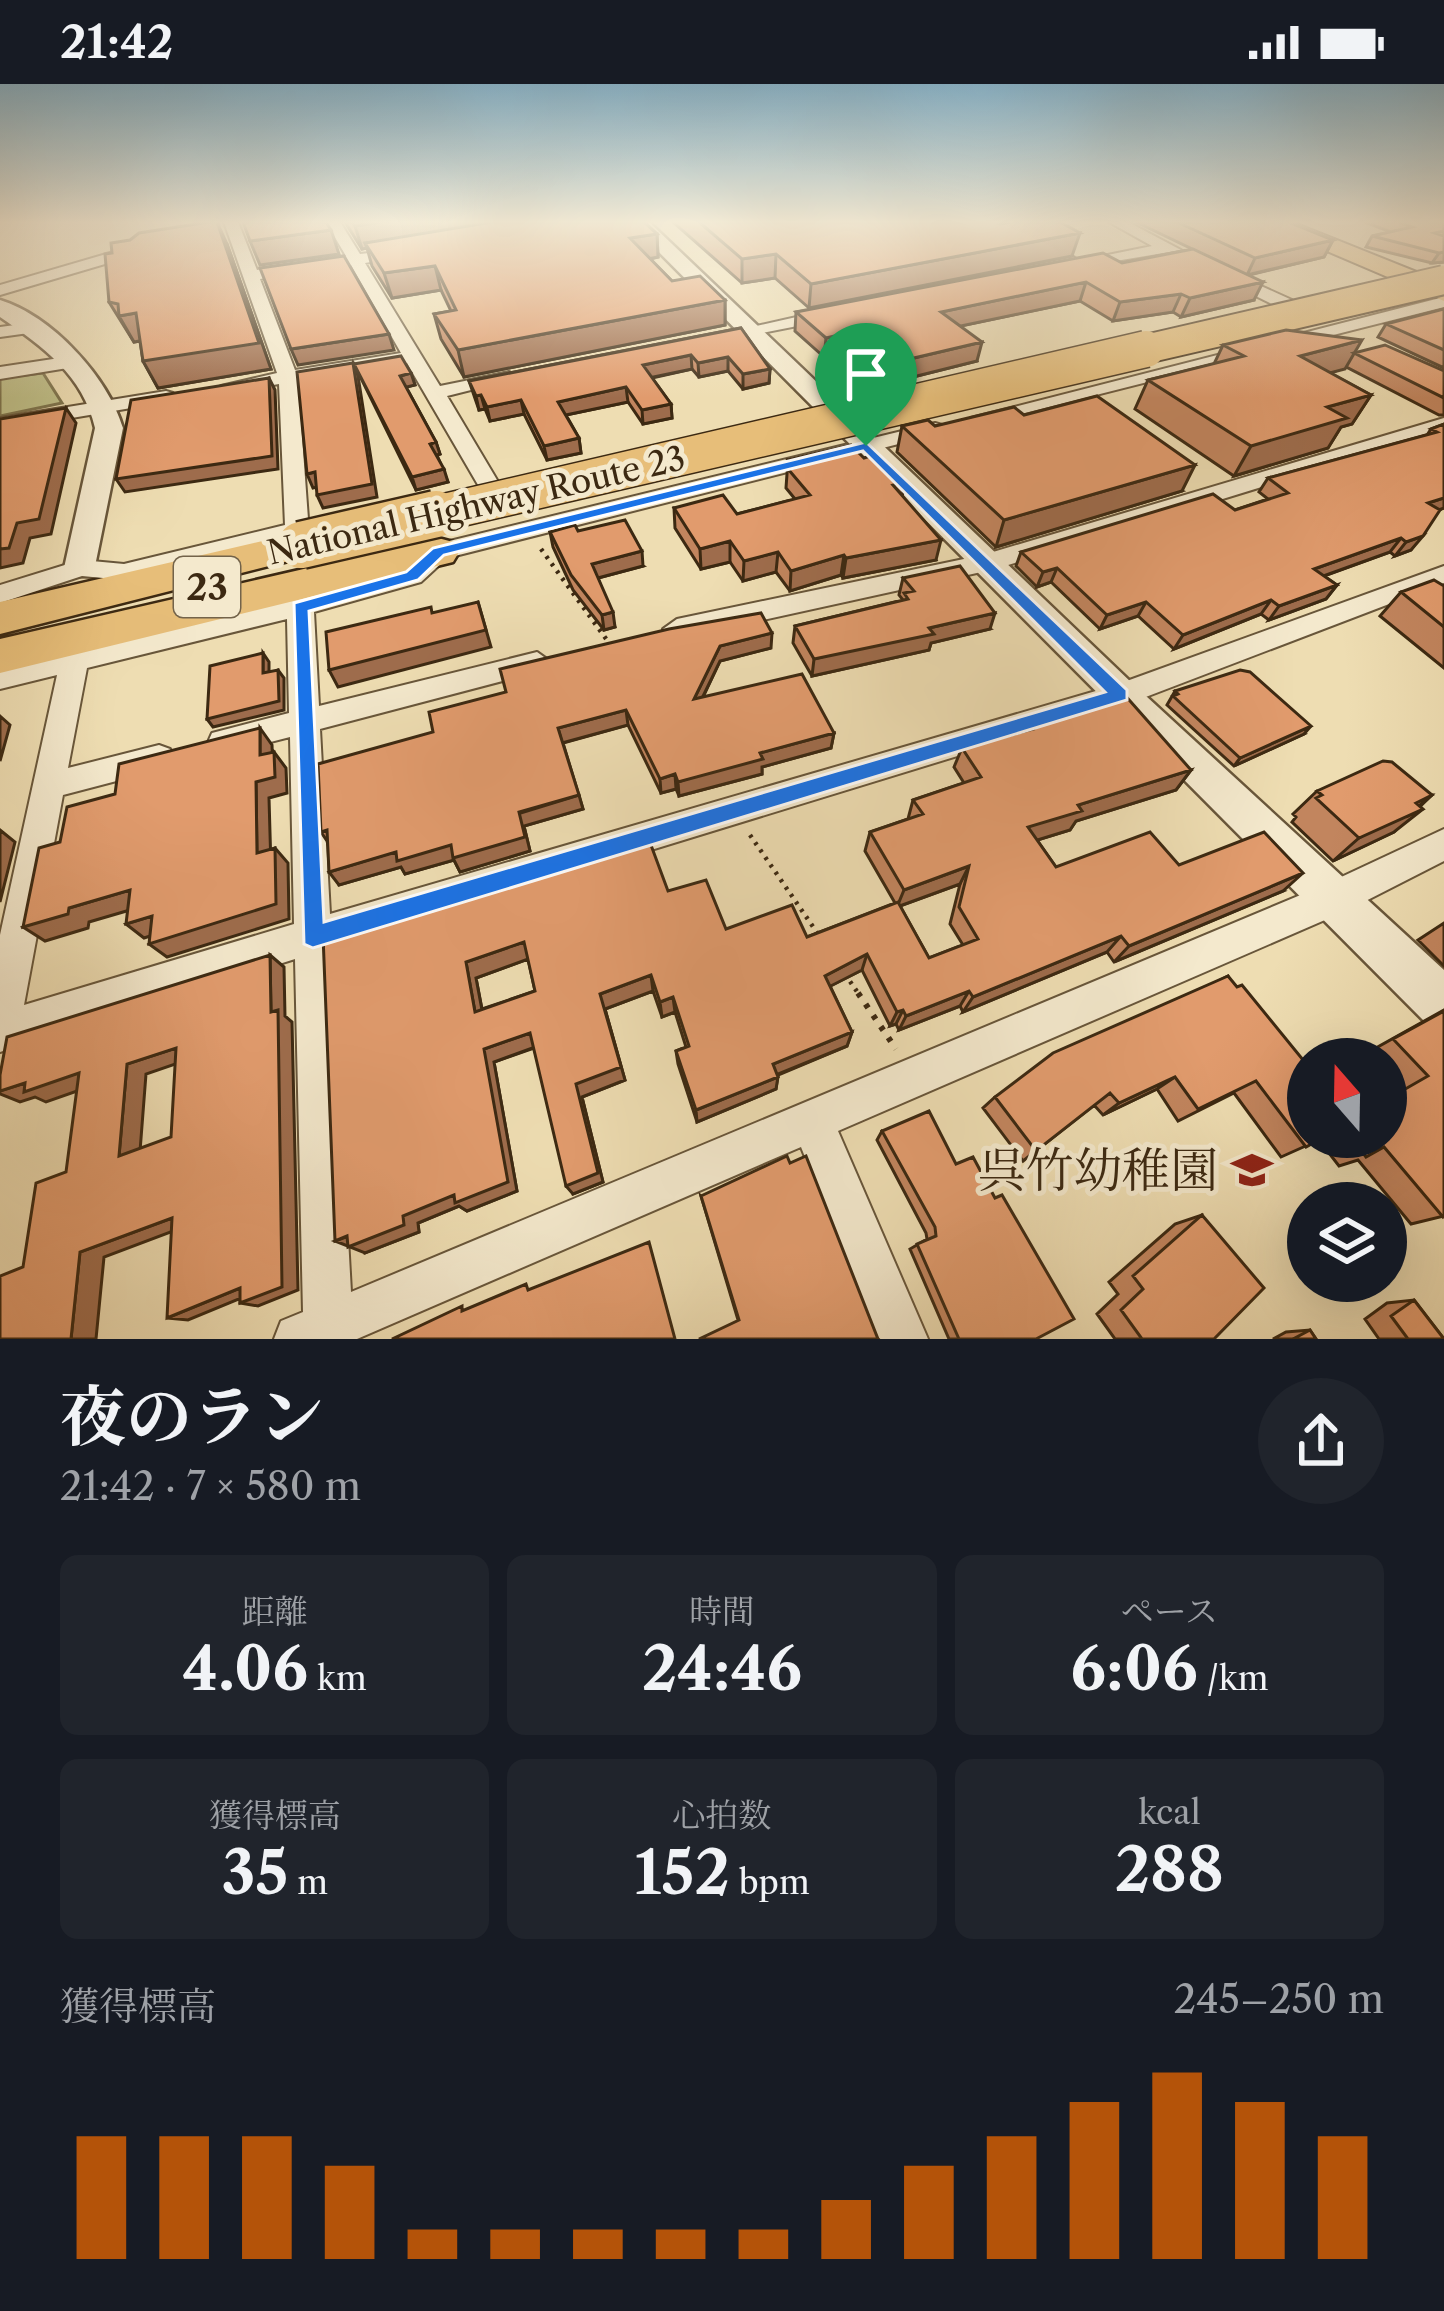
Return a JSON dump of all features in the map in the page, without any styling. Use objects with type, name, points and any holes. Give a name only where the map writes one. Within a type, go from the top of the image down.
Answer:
[{"type":"highway","name":"National Highway Route 23","points":[[0,618],[108,584],[1436,283]]},
{"type":"highway","points":[[0,656],[438,552]]},
{"type":"highway","name":"National Highway Route 23","points":[[0,642],[108,584]]},
{"type":"highway","points":[[0,606],[108,584]]},
{"type":"street","points":[[0,290],[30,281]]},
{"type":"street","points":[[253,281],[288,376],[296,530]]},
{"type":"street","points":[[368,281],[490,485]]},
{"type":"street","points":[[699,281],[1120,695],[1444,1004]]},
{"type":"street","points":[[1237,281],[1286,304]]},
{"type":"street","points":[[0,595],[108,584],[296,530],[1286,304],[1436,283]]},
{"type":"street","points":[[0,678],[300,608],[412,576],[438,552],[1349,334],[1436,283]]},
{"type":"street","points":[[0,307],[74,362],[106,406],[108,584]]},
{"type":"street","points":[[705,339],[843,311]]},
{"type":"street","points":[[0,332],[30,328]]},
{"type":"street","points":[[220,388],[412,357]]},
{"type":"street","points":[[0,374],[74,362]]},
{"type":"street","points":[[434,393],[524,375]]},
{"type":"street","points":[[0,424],[197,392]]},
{"type":"street","points":[[654,634],[986,563],[1444,424]]},
{"type":"street","points":[[74,660],[0,1030],[1120,695],[1444,574]]},
{"type":"street","points":[[300,608],[313,936],[314,1333],[1335,898],[1444,844]]},
{"type":"street","points":[[48,786],[567,654]]},
{"type":"street","points":[[812,1121],[903,1339]]},
{"type":"green space","points":[[43,373],[62,403],[0,416],[0,378]]},
{"type":"building","points":[[107,281],[237,281],[259,343],[143,361],[136,313],[119,316],[118,304],[109,302]]},
{"type":"building","points":[[265,281],[358,281],[389,334],[291,349]]},
{"type":"building","points":[[442,281],[705,281],[725,300],[458,350],[434,314],[456,310]]},
{"type":"building","points":[[960,281],[1263,282],[1190,298],[1181,294],[1120,302],[1086,282],[941,312],[982,342],[884,365],[848,333],[826,338],[796,312]]},
{"type":"building","points":[[1444,309],[1444,350],[1386,324]]},
{"type":"building","points":[[741,328],[770,369],[743,374],[728,357],[698,363],[691,355],[643,365],[671,404],[642,410],[626,387],[558,402],[579,438],[544,446],[521,400],[487,407],[469,381]]},
{"type":"building","points":[[1286,330],[1362,340],[1300,356],[1371,395],[1327,407],[1347,418],[1251,446],[1148,380],[1244,356],[1223,345]]},
{"type":"building","points":[[1385,345],[1444,371],[1444,398],[1354,353]]},
{"type":"building","points":[[401,356],[411,373],[400,376],[436,442],[430,444],[444,469],[412,477],[354,364]]},
{"type":"building","points":[[353,363],[372,484],[317,495],[315,472],[307,474],[297,372]]},
{"type":"building","points":[[269,378],[272,456],[116,479],[131,400]]},
{"type":"building","points":[[1097,396],[1195,465],[1004,520],[902,426],[928,420],[935,426],[1014,407],[1024,415]]},
{"type":"building","points":[[66,408],[39,519],[17,523],[9,548],[0,549],[0,419]]},
{"type":"building","points":[[1444,424],[1444,498],[1428,503],[1440,510],[1423,536],[1406,542],[1401,538],[1314,569],[1337,585],[1279,606],[1271,600],[1183,635],[1146,602],[1107,615],[1057,568],[1043,572],[1021,552],[1213,494],[1235,510],[1288,493],[1268,478],[1437,432],[1431,429]]},
{"type":"building","points":[[851,445],[864,458],[877,454],[905,482],[893,485],[941,540],[844,555],[791,571],[778,552],[744,561],[730,541],[700,549],[674,508],[723,495],[737,514],[810,495],[788,469],[794,467],[788,460]]},
{"type":"building","points":[[625,520],[642,551],[592,564],[613,612],[602,615],[571,575],[550,532]]},
{"type":"building","points":[[960,566],[995,613],[929,628],[934,634],[814,659],[795,626],[908,599],[904,593],[914,591],[903,578]]},
{"type":"building","points":[[1434,580],[1444,586],[1444,627],[1401,592]]},
{"type":"building","points":[[478,602],[486,630],[329,670],[326,632],[431,607],[432,613]]},
{"type":"building","points":[[761,613],[772,633],[720,646],[694,699],[802,674],[834,733],[678,782],[675,774],[660,779],[626,710],[558,728],[579,795],[519,812],[525,837],[453,858],[451,845],[397,861],[396,852],[329,872],[327,830],[321,832],[318,764],[433,732],[429,712],[506,692],[500,669],[669,629]]},
{"type":"building","points":[[263,653],[263,673],[278,670],[279,701],[207,719],[210,666]]},
{"type":"building","points":[[1240,670],[1250,672],[1311,726],[1240,758],[1173,696],[1178,694],[1175,691]]},
{"type":"building","points":[[1123,693],[1191,770],[1078,805],[1082,811],[1028,827],[1056,867],[1150,832],[1179,865],[1264,832],[1303,873],[1129,946],[1121,936],[973,997],[969,991],[906,1016],[903,1010],[897,1012],[867,954],[825,976],[852,1032],[773,1064],[778,1077],[696,1110],[676,1051],[689,1046],[673,997],[660,1002],[651,975],[600,994],[621,1067],[576,1084],[598,1173],[566,1186],[530,1033],[484,1049],[508,1182],[455,1203],[454,1195],[403,1216],[404,1225],[348,1247],[347,1236],[335,1241],[323,935],[648,837],[668,891],[706,880],[726,929],[792,905],[807,937],[898,902],[929,958],[978,939],[959,907],[969,866],[904,890],[870,832],[923,814],[913,800],[981,777],[962,748],[1033,729],[1028,722]],"holes":[[[524,942],[535,991],[475,1012],[466,962]]]},
{"type":"building","points":[[260,728],[260,755],[274,752],[275,777],[256,782],[257,853],[275,848],[276,904],[149,944],[152,916],[126,924],[130,890],[23,927],[39,848],[60,842],[67,807],[115,794],[119,764]]},
{"type":"building","points":[[1383,761],[1392,762],[1432,795],[1416,803],[1423,809],[1359,838],[1316,798],[1322,795],[1317,791]]},
{"type":"building","points":[[270,955],[271,1012],[278,1010],[282,1287],[240,1303],[240,1288],[167,1318],[172,1218],[80,1252],[71,1339],[0,1339],[0,1276],[23,1267],[36,1183],[66,1172],[79,1073],[24,1092],[25,1083],[0,1091],[7,1037]],"holes":[[[176,1048],[171,1137],[119,1156],[127,1064]]]},
{"type":"building","points":[[1228,976],[1237,987],[1242,985],[1287,1040],[1287,1122],[1256,1081],[1198,1109],[1175,1077],[1119,1103],[1110,1093],[1036,1151],[995,1097],[1053,1053]]},
{"type":"building","points":[[1444,1011],[1443,1217],[1393,1158],[1407,1158],[1407,1088],[1428,1076],[1407,1054],[1407,1038],[1395,1038]]},
{"type":"building","points":[[929,1111],[956,1164],[973,1157],[995,1198],[1002,1195],[1074,1319],[1036,1339],[959,1339],[917,1244],[936,1236],[935,1227],[882,1131]]},
{"type":"building","points":[[787,1156],[790,1163],[806,1156],[878,1339],[699,1339],[739,1320],[701,1196]]},
{"type":"building","points":[[1202,1215],[1264,1288],[1214,1339],[1142,1339],[1121,1310],[1143,1289],[1133,1276]]},
{"type":"building","points":[[649,1242],[675,1339],[392,1339],[462,1306],[462,1311],[526,1284],[528,1290]]},
{"type":"building","points":[[1414,1300],[1444,1339],[1408,1339],[1391,1316]]},
{"type":"building","points":[[1310,1330],[1316,1339],[1293,1339]]},
{"type":"place","name":"呉竹幼稚園","points":[[1252,1170]]},
{"type":"route","points":[[866,446],[1120,695],[313,936],[300,608],[412,576],[438,552],[866,446]]}]
